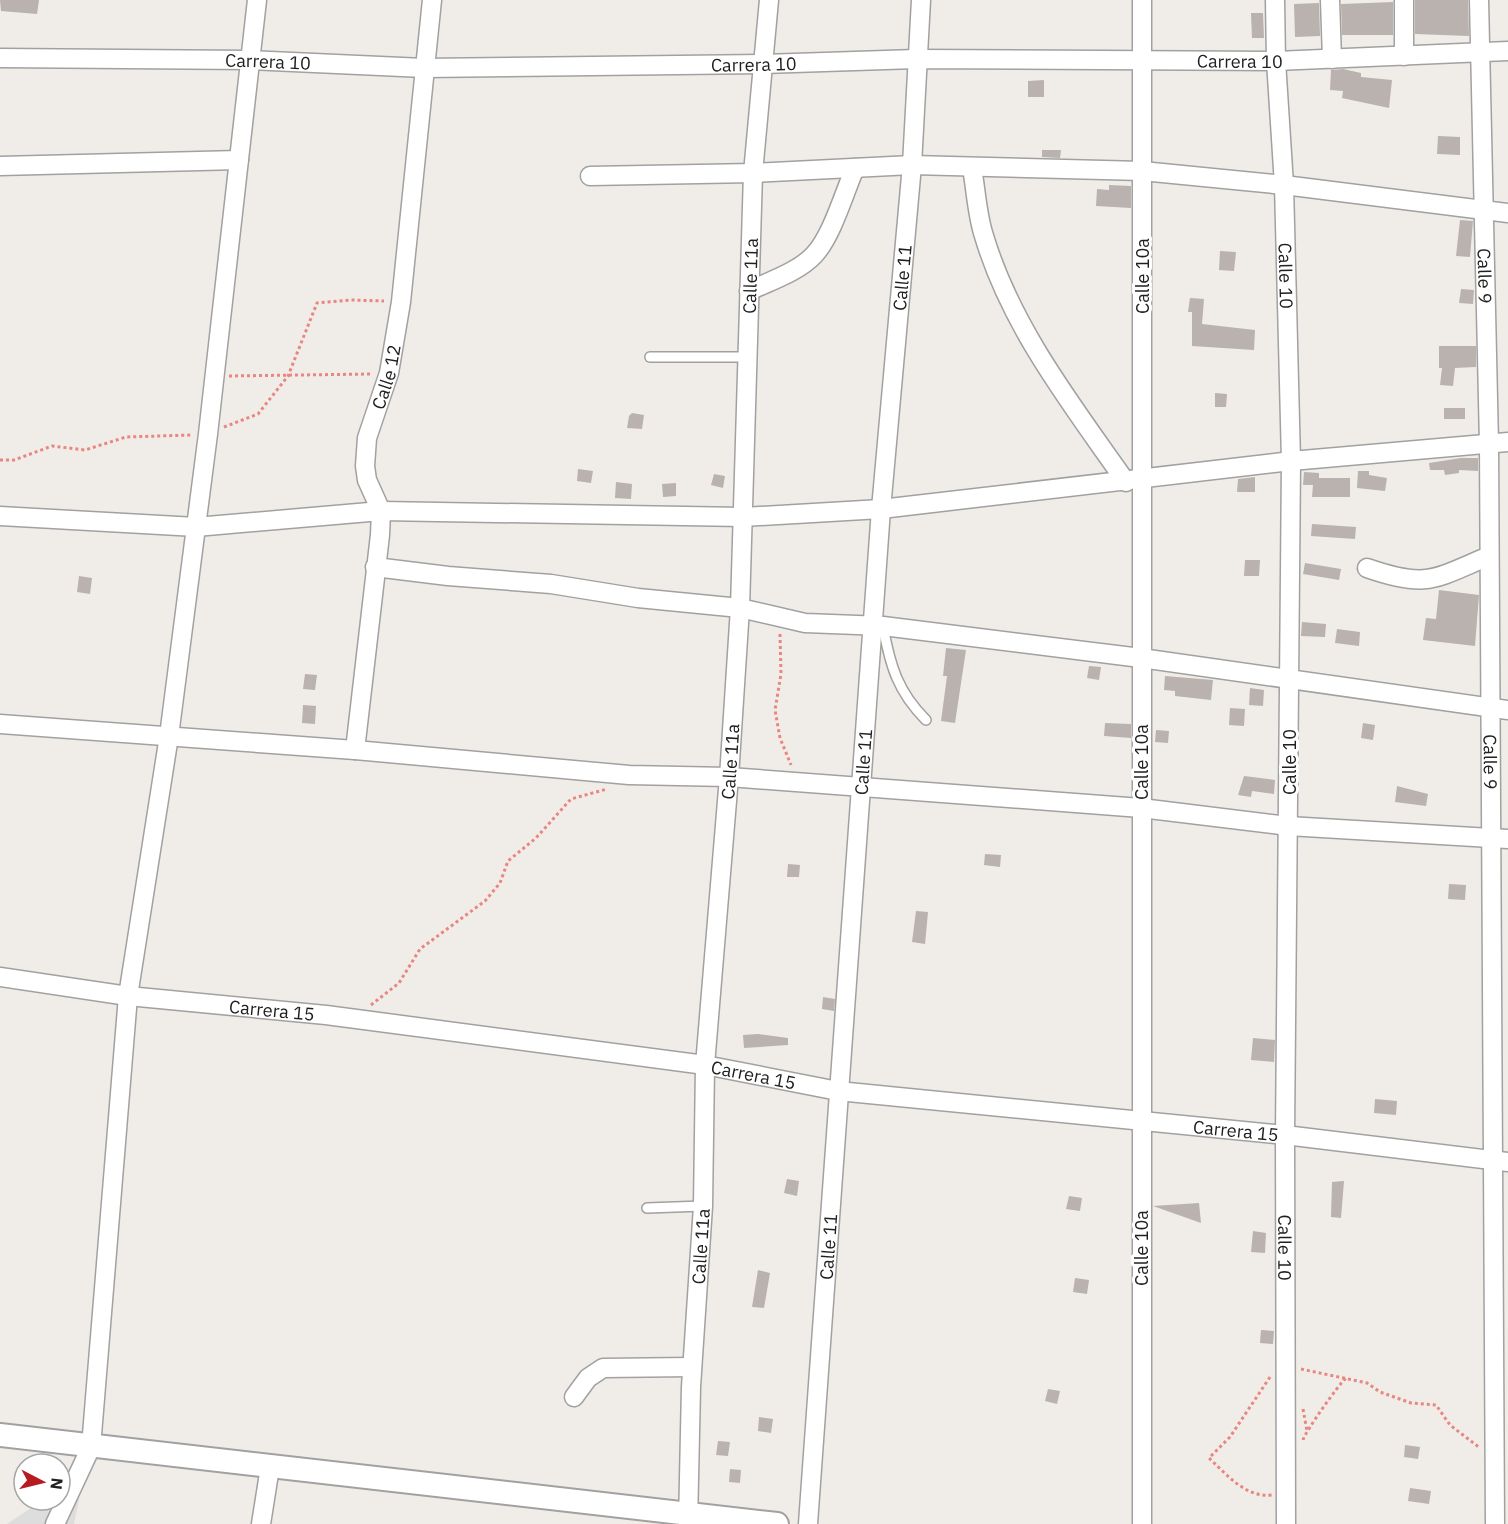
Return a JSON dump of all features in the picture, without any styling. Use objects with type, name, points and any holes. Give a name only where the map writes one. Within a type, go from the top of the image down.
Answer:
[{"type":"street","points":[[55,1524],[92,1447],[128,996],[169,736],[215,376],[257,0]]},
{"type":"street","name":"Calle 12","points":[[381,511],[367,480],[366,447],[373,418],[389,373],[401,302],[432,0]]},
{"type":"street","name":"Calle 11a","points":[[688,1520],[692,1367],[703,1206],[705,1065],[729,777],[740,608],[753,173],[769,0]]},
{"type":"street","name":"Calle 11","points":[[808,1524],[861,789],[878,626],[881,509],[912,165],[921,0]]},
{"type":"street","name":"Calle 10a","points":[[1142,0],[1140,60],[1142,171],[1134,481],[1141,658],[1142,1524]]},
{"type":"street","name":"Calle 10","points":[[1275,0],[1276,61],[1284,185],[1292,461],[1285,1135],[1286,1524]]},
{"type":"street","points":[[1330,0],[1332,59]]},
{"type":"street","points":[[1404,0],[1404,56]]},
{"type":"street","name":"Calle 9","points":[[1479,0],[1489,444],[1490,707],[1499,838],[1501,1160],[1495,1524]]},
{"type":"street","name":"Carrera 10","points":[[0,58],[250,60],[424,68],[763,64],[916,59],[1276,61],[1508,51]]},
{"type":"street","points":[[0,166],[239,160]]},
{"type":"street","points":[[590,176],[753,173],[912,165],[1142,171],[1284,185],[1508,213]]},
{"type":"street","points":[[749,291],[793,270],[814,255],[823,242],[855,168]]},
{"type":"street","points":[[972,168],[983,235],[1003,285],[1033,346],[1134,481]]},
{"type":"street","points":[[0,516],[196,527],[381,511],[743,517],[881,509],[1292,461],[1508,442]]},
{"type":"street","points":[[355,750],[381,511]]},
{"type":"street","points":[[1367,568],[1402,579],[1424,581],[1489,556]]},
{"type":"street","points":[[375,567],[448,576],[551,584],[639,598],[740,608],[806,623],[878,626],[1141,658],[1289,681],[1508,710]]},
{"type":"street","points":[[0,724],[355,750],[628,775],[729,777],[861,789],[1141,808],[1288,826],[1499,838]]},
{"type":"street","name":"Carrera 15","points":[[0,977],[128,996],[359,1021],[705,1065],[838,1091],[1285,1135],[1501,1160]]},
{"type":"street","points":[[574,1397],[588,1378],[603,1368],[692,1367]]},
{"type":"street","points":[[0,1435],[688,1520],[777,1524]]},
{"type":"street","points":[[261,1524],[270,1467]]},
{"type":"lane","points":[[650,357],[747,357]]},
{"type":"lane","points":[[878,626],[900,689],[908,702],[926,720]]},
{"type":"lane","points":[[646,1208],[703,1206]]},
{"type":"path","points":[[215,376],[389,373]]},
{"type":"path","points":[[785,619],[780,631],[781,674],[775,710],[780,738],[800,783]]},
{"type":"path","points":[[359,1021],[363,1010],[399,983],[420,949],[485,901],[500,883],[508,861],[536,838],[571,799],[603,792],[628,775]]},
{"type":"path","points":[[1279,1494],[1264,1496],[1237,1485],[1209,1458],[1230,1437],[1255,1396],[1275,1371],[1320,1372],[1333,1377],[1367,1383],[1380,1392],[1411,1403],[1436,1405],[1450,1425],[1464,1437],[1495,1455]]},
{"type":"path","points":[[1303,1443],[1304,1435],[1332,1398],[1336,1386],[1346,1378]]},
{"type":"shaded area","points":[[72,1491],[79,1499],[74,1524],[7,1524],[25,1512],[72,1512]]},
{"type":"building","points":[[0,0],[39,0],[37,14],[1,11]]},
{"type":"building","points":[[1415,0],[1468,0],[1469,36],[1415,34]]},
{"type":"building","points":[[1393,2],[1393,35],[1342,35],[1341,4]]},
{"type":"building","points":[[1319,3],[1320,36],[1295,37],[1294,4]]},
{"type":"building","points":[[1251,13],[1263,13],[1264,38],[1252,38]]},
{"type":"building","points":[[1343,69],[1361,73],[1361,77],[1392,80],[1389,108],[1342,98],[1343,91],[1330,90],[1331,70]]},
{"type":"building","points":[[1044,80],[1044,97],[1028,97],[1028,81]]},
{"type":"building","points":[[1438,136],[1460,137],[1460,155],[1437,154]]},
{"type":"building","points":[[1042,150],[1061,150],[1060,158],[1042,157]]},
{"type":"building","points":[[1109,185],[1131,186],[1131,208],[1096,206],[1097,189],[1109,190]]},
{"type":"building","points":[[1460,220],[1473,221],[1470,257],[1456,256]]},
{"type":"building","points":[[1220,251],[1236,252],[1234,271],[1219,270]]},
{"type":"building","points":[[1461,289],[1474,290],[1473,304],[1459,303]]},
{"type":"building","points":[[1190,298],[1204,299],[1202,324],[1255,330],[1254,350],[1192,346],[1192,312],[1188,312]]},
{"type":"building","points":[[1439,346],[1476,346],[1476,367],[1455,368],[1453,386],[1440,385],[1442,368],[1439,368]]},
{"type":"building","points":[[1215,393],[1227,394],[1226,407],[1215,407]]},
{"type":"building","points":[[1444,408],[1465,408],[1465,419],[1444,419]]},
{"type":"building","points":[[632,413],[644,415],[642,429],[627,428],[629,416]]},
{"type":"building","points":[[1478,458],[1478,471],[1459,470],[1459,473],[1445,475],[1444,470],[1430,470],[1429,463]]},
{"type":"building","points":[[578,469],[593,471],[591,483],[577,481]]},
{"type":"building","points":[[1358,471],[1369,471],[1369,475],[1387,478],[1385,491],[1357,488]]},
{"type":"building","points":[[1304,472],[1319,473],[1319,478],[1350,478],[1350,497],[1312,497],[1313,485],[1303,485]]},
{"type":"building","points":[[714,474],[725,476],[723,488],[711,485]]},
{"type":"building","points":[[1255,477],[1255,492],[1237,492],[1238,479]]},
{"type":"building","points":[[616,482],[632,484],[631,499],[615,498]]},
{"type":"building","points":[[676,483],[676,496],[663,497],[662,484]]},
{"type":"building","points":[[1312,524],[1356,527],[1355,539],[1311,536]]},
{"type":"building","points":[[1245,560],[1260,560],[1259,576],[1244,576]]},
{"type":"building","points":[[1305,563],[1341,569],[1339,580],[1303,574]]},
{"type":"building","points":[[79,576],[92,578],[90,594],[77,592]]},
{"type":"building","points":[[1439,590],[1479,595],[1475,646],[1423,640],[1426,618],[1436,619]]},
{"type":"building","points":[[1302,622],[1326,624],[1325,637],[1301,636]]},
{"type":"building","points":[[1337,629],[1360,632],[1359,646],[1335,643]]},
{"type":"building","points":[[946,648],[966,650],[955,723],[941,721],[947,676],[943,676]]},
{"type":"building","points":[[1089,666],[1101,667],[1099,680],[1087,678]]},
{"type":"building","points":[[305,674],[317,675],[315,690],[303,689]]},
{"type":"building","points":[[1165,676],[1213,680],[1211,700],[1175,696],[1175,691],[1164,690]]},
{"type":"building","points":[[1250,688],[1264,690],[1263,706],[1249,705]]},
{"type":"building","points":[[303,705],[316,706],[315,724],[302,723]]},
{"type":"building","points":[[1230,708],[1245,709],[1244,726],[1229,725]]},
{"type":"building","points":[[1105,723],[1131,724],[1131,738],[1104,736]]},
{"type":"building","points":[[1363,723],[1375,725],[1373,740],[1361,738]]},
{"type":"building","points":[[1156,730],[1169,731],[1168,743],[1155,742]]},
{"type":"building","points":[[1244,776],[1275,780],[1274,794],[1252,791],[1251,797],[1238,795]]},
{"type":"building","points":[[1397,786],[1428,794],[1426,806],[1395,802]]},
{"type":"building","points":[[985,854],[1001,855],[1000,867],[984,865]]},
{"type":"building","points":[[788,864],[800,865],[799,877],[787,877]]},
{"type":"building","points":[[1449,884],[1466,885],[1465,900],[1448,899]]},
{"type":"building","points":[[916,911],[928,912],[925,944],[912,942]]},
{"type":"building","points":[[823,997],[835,999],[834,1011],[822,1009]]},
{"type":"building","points":[[758,1034],[788,1038],[788,1045],[744,1048],[743,1035]]},
{"type":"building","points":[[1253,1038],[1275,1040],[1274,1062],[1251,1060]]},
{"type":"building","points":[[1375,1099],[1397,1101],[1396,1115],[1374,1113]]},
{"type":"building","points":[[787,1179],[799,1181],[797,1196],[784,1193]]},
{"type":"building","points":[[1344,1181],[1341,1218],[1331,1217],[1332,1182]]},
{"type":"building","points":[[1069,1196],[1082,1198],[1080,1211],[1066,1209]]},
{"type":"building","points":[[1199,1203],[1201,1223],[1153,1206]]},
{"type":"building","points":[[1253,1231],[1266,1233],[1265,1253],[1251,1252]]},
{"type":"building","points":[[758,1270],[770,1273],[764,1308],[752,1307]]},
{"type":"building","points":[[1075,1278],[1089,1280],[1087,1294],[1073,1292]]},
{"type":"building","points":[[1261,1330],[1274,1331],[1273,1344],[1260,1343]]},
{"type":"building","points":[[1048,1389],[1060,1391],[1057,1404],[1045,1401]]},
{"type":"building","points":[[759,1417],[773,1419],[771,1433],[758,1431]]},
{"type":"building","points":[[718,1441],[730,1442],[728,1456],[716,1455]]},
{"type":"building","points":[[1405,1445],[1420,1447],[1418,1459],[1404,1457]]},
{"type":"building","points":[[730,1469],[741,1470],[740,1483],[729,1482]]},
{"type":"building","points":[[1410,1488],[1431,1491],[1429,1504],[1408,1501]]}]
